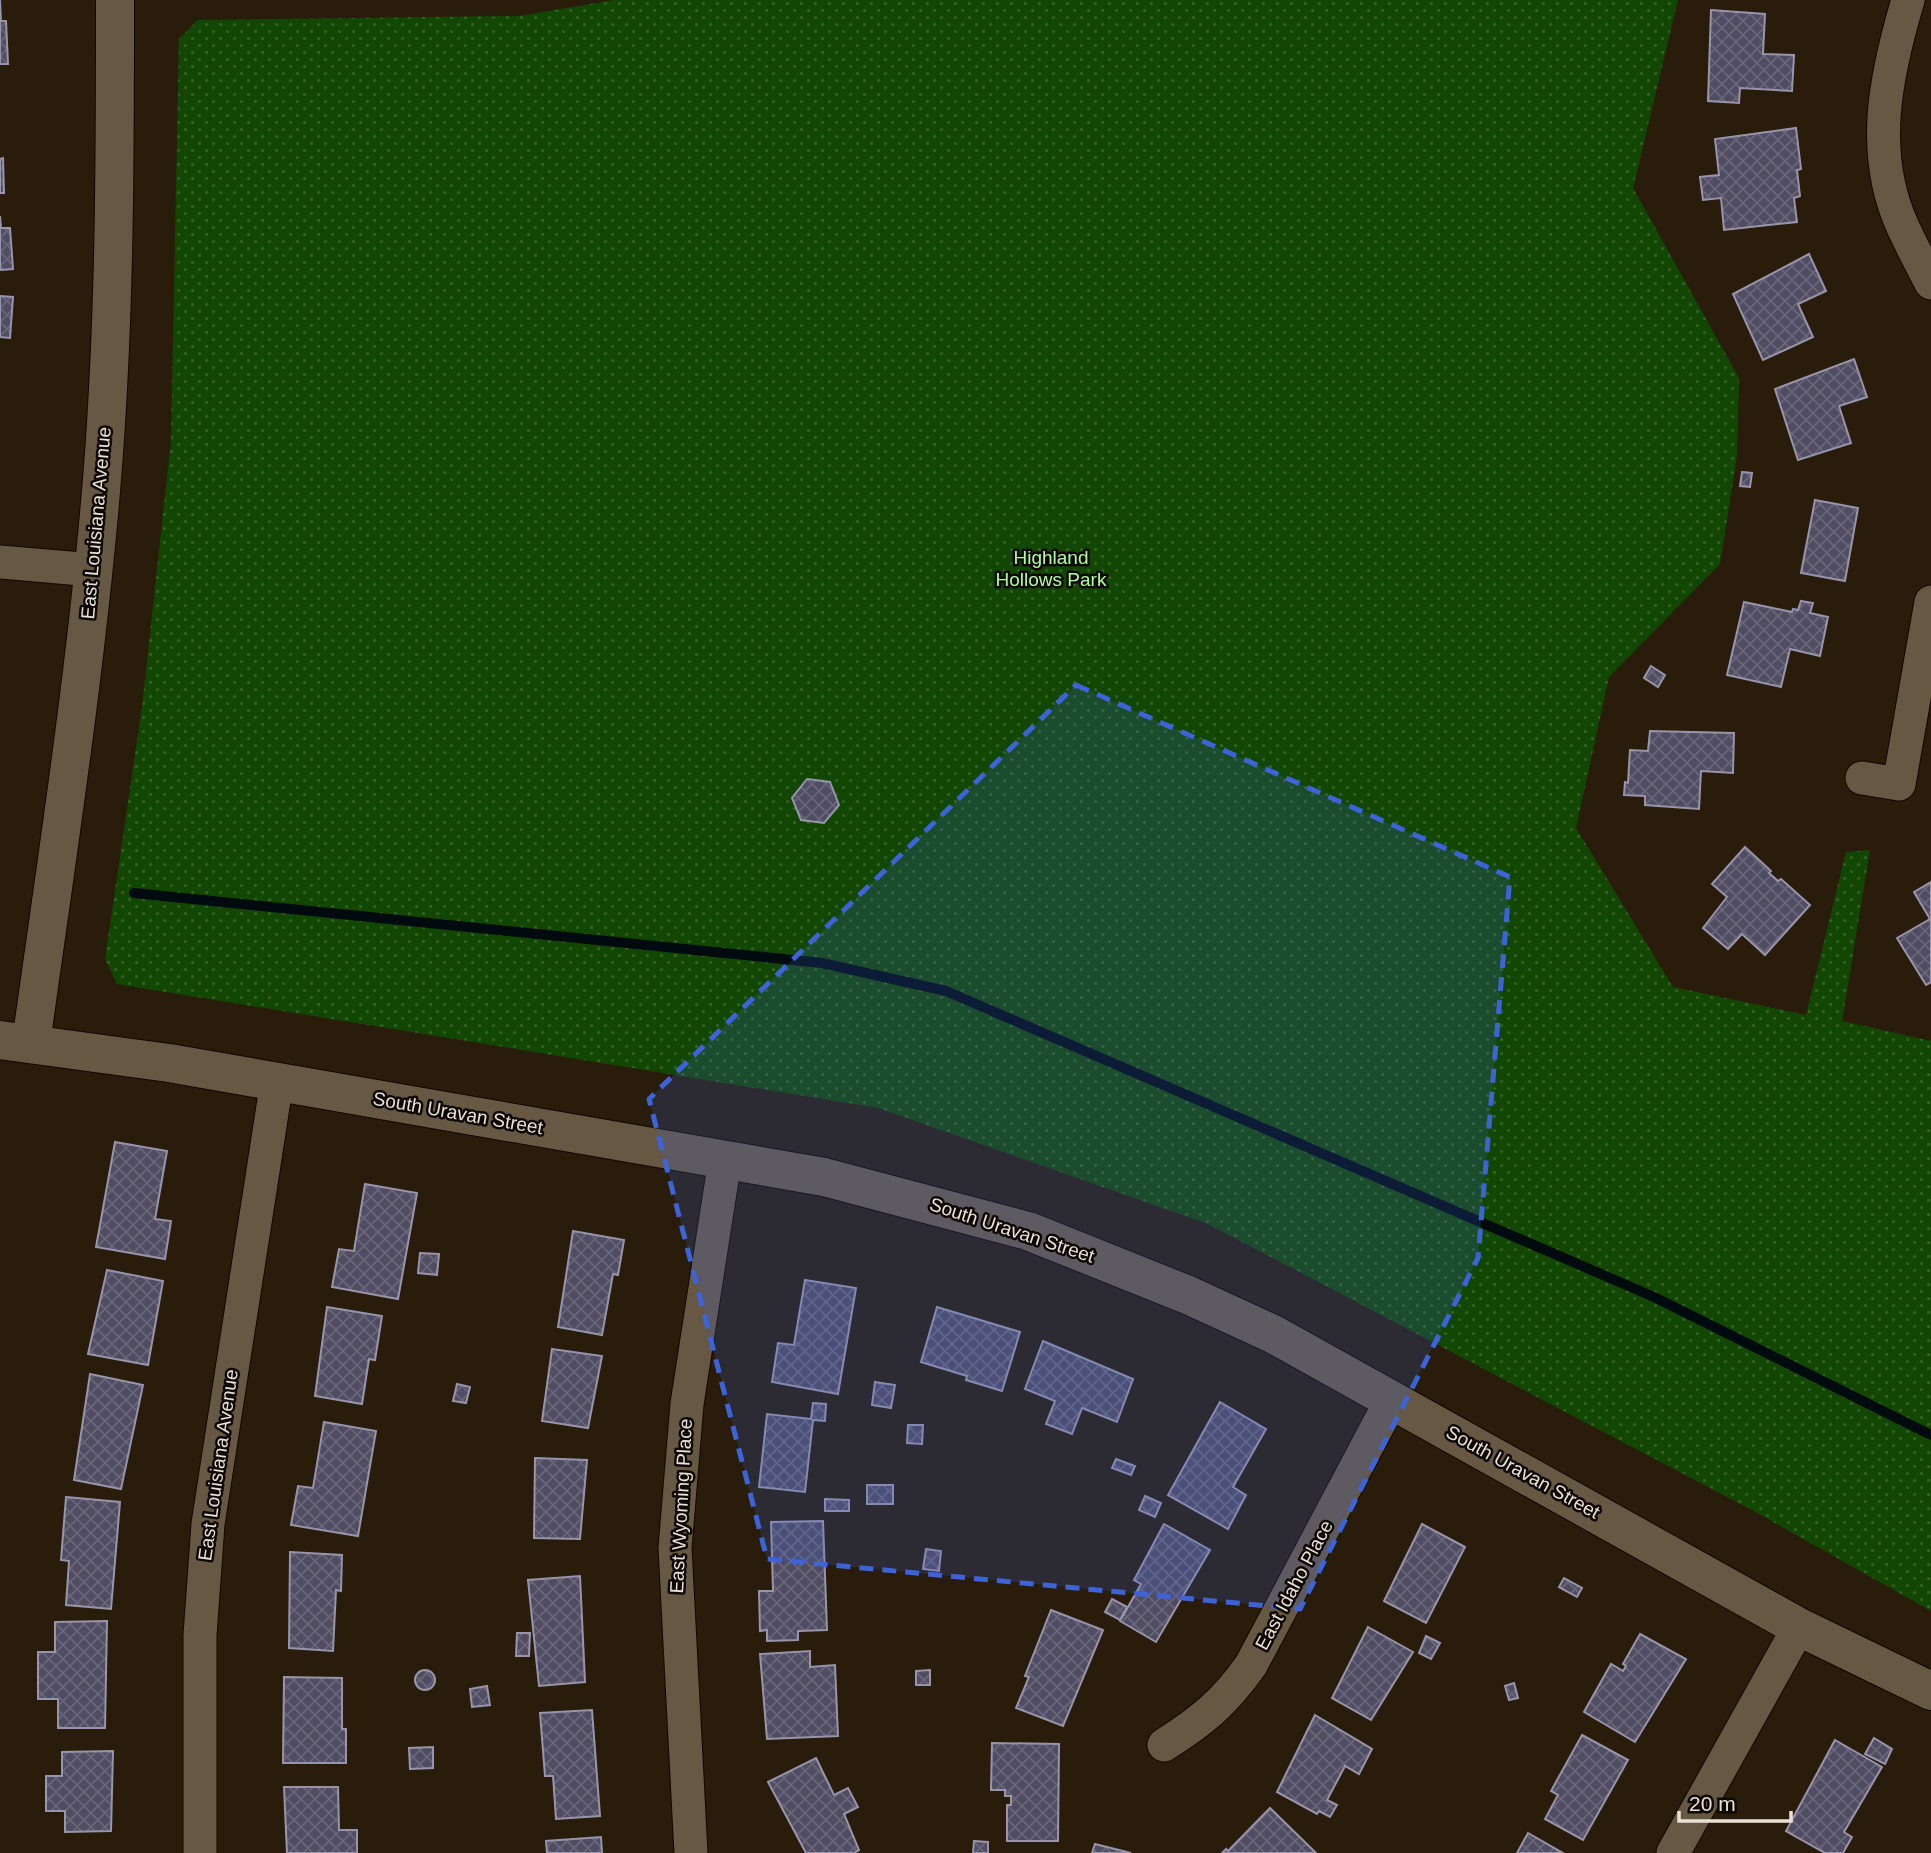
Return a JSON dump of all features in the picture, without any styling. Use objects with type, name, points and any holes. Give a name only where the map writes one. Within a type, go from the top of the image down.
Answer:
[{"type":"street","name":"East Louisiana Avenue","points":[[16,1042],[77,711],[100,502],[114,269],[116,0]]},
{"type":"street","points":[[1909,0],[1886,80],[1882,133],[1889,186],[1901,224],[1931,283]]},
{"type":"street","points":[[0,562],[93,570]]},
{"type":"street","points":[[1862,778],[1899,785],[1931,602]]},
{"type":"street","name":"South Uravan Street","points":[[16,1042],[278,1081],[824,1177],[1028,1231],[1188,1294],[1273,1335],[1799,1627],[1931,1691]]},
{"type":"street","name":"East Louisiana Avenue","points":[[200,1853],[200,1635],[208,1524],[278,1081]]},
{"type":"street","name":"East Wyoming Place","points":[[691,1853],[675,1548],[687,1404],[725,1160]]},
{"type":"street","name":"East Idaho Place","points":[[1164,1745],[1199,1723],[1227,1698],[1251,1665],[1392,1399]]},
{"type":"street","points":[[1673,1853],[1799,1627]]},
{"type":"highlighted area","points":[[1076,685],[1510,877],[1478,1258],[1300,1609],[767,1559],[649,1099]]},
{"type":"green space","name":"Highland Hollows Park","points":[[614,0],[1678,0],[1633,188],[1739,378],[1737,455],[1720,564],[1609,677],[1576,828],[1673,987],[1806,1015],[1846,852],[1870,850],[1842,1021],[1931,1041],[1931,1611],[1752,1510],[1208,1224],[878,1108],[117,984],[105,959],[142,707],[171,441],[179,39],[198,20],[519,16]]},
{"type":"building","points":[[0,0],[1,21],[6,21],[8,64],[0,64]]},
{"type":"building","points":[[1711,10],[1765,14],[1763,54],[1794,55],[1792,91],[1740,88],[1739,103],[1708,101]]},
{"type":"building","points":[[1796,128],[1801,169],[1797,170],[1800,196],[1794,198],[1797,222],[1724,230],[1721,198],[1703,200],[1700,177],[1719,175],[1715,139]]},
{"type":"building","points":[[3,158],[4,193],[0,193],[0,159]]},
{"type":"building","points":[[0,216],[1,228],[10,228],[13,269],[0,270]]},
{"type":"building","points":[[1809,254],[1826,291],[1798,304],[1813,337],[1763,360],[1733,294]]},
{"type":"building","points":[[0,296],[13,297],[10,338],[0,337]]},
{"type":"building","points":[[1854,359],[1867,397],[1839,406],[1851,443],[1798,460],[1775,389]]},
{"type":"building","points":[[1742,472],[1752,473],[1750,487],[1740,486]]},
{"type":"building","points":[[1815,500],[1858,508],[1845,581],[1801,573]]},
{"type":"building","points":[[1801,601],[1813,603],[1810,613],[1828,617],[1820,656],[1790,649],[1781,687],[1727,675],[1744,602],[1792,612],[1793,609],[1798,610]]},
{"type":"building","points":[[1651,666],[1665,675],[1658,687],[1644,678]]},
{"type":"building","points":[[1650,731],[1734,733],[1733,773],[1701,771],[1699,809],[1645,805],[1645,796],[1624,795],[1625,782],[1628,783],[1630,750],[1648,751]]},
{"type":"building","points":[[807,779],[830,782],[839,805],[824,823],[801,820],[792,798]]},
{"type":"building","points":[[1745,847],[1771,871],[1769,873],[1778,881],[1781,879],[1810,905],[1765,955],[1742,934],[1728,949],[1703,928],[1727,897],[1712,884]]},
{"type":"building","points":[[1931,882],[1931,982],[1926,985],[1897,938],[1930,919],[1914,892]]},
{"type":"building","points":[[115,1142],[167,1151],[155,1219],[171,1221],[165,1259],[96,1247]]},
{"type":"building","points":[[365,1184],[417,1193],[398,1299],[332,1287],[339,1249],[354,1251]]},
{"type":"building","points":[[573,1231],[624,1240],[618,1275],[613,1274],[602,1335],[558,1327]]},
{"type":"building","points":[[420,1253],[439,1254],[437,1275],[418,1273]]},
{"type":"building","points":[[107,1270],[163,1281],[148,1365],[88,1354]]},
{"type":"building","points":[[805,1280],[856,1288],[838,1394],[772,1382],[778,1343],[794,1345]]},
{"type":"building","points":[[327,1307],[382,1316],[375,1360],[369,1359],[362,1404],[315,1396]]},
{"type":"building","points":[[937,1307],[1020,1332],[1002,1391],[966,1380],[967,1376],[921,1362]]},
{"type":"building","points":[[1043,1341],[1133,1379],[1117,1422],[1082,1408],[1072,1434],[1046,1424],[1055,1401],[1025,1389]]},
{"type":"building","points":[[552,1349],[602,1356],[588,1428],[542,1421]]},
{"type":"building","points":[[90,1374],[143,1385],[121,1489],[74,1480]]},
{"type":"building","points":[[875,1382],[895,1385],[891,1408],[872,1405]]},
{"type":"building","points":[[457,1384],[470,1387],[466,1403],[453,1401]]},
{"type":"building","points":[[1220,1402],[1266,1429],[1233,1487],[1246,1495],[1228,1529],[1168,1495]]},
{"type":"building","points":[[813,1403],[826,1404],[825,1421],[813,1420],[805,1492],[759,1487],[767,1414],[811,1419]]},
{"type":"building","points":[[324,1422],[376,1431],[358,1536],[291,1525],[298,1486],[313,1488]]},
{"type":"building","points":[[908,1425],[923,1425],[922,1444],[907,1443]]},
{"type":"building","points":[[535,1458],[587,1460],[580,1539],[534,1538]]},
{"type":"building","points":[[1116,1459],[1135,1466],[1131,1475],[1112,1468]]},
{"type":"building","points":[[867,1485],[893,1485],[893,1504],[867,1504]]},
{"type":"building","points":[[1145,1496],[1161,1503],[1155,1517],[1139,1510]]},
{"type":"building","points":[[66,1497],[120,1502],[111,1609],[66,1605],[69,1561],[61,1560]]},
{"type":"building","points":[[825,1499],[849,1500],[849,1511],[825,1511]]},
{"type":"building","points":[[823,1521],[827,1630],[798,1631],[798,1640],[767,1641],[767,1630],[760,1631],[759,1591],[773,1591],[771,1522]]},
{"type":"building","points":[[1164,1524],[1210,1550],[1156,1642],[1120,1621],[1141,1584],[1134,1580]]},
{"type":"building","points":[[1422,1524],[1465,1547],[1426,1623],[1384,1601]]},
{"type":"building","points":[[926,1549],[941,1551],[939,1571],[923,1569]]},
{"type":"building","points":[[290,1552],[342,1555],[341,1591],[336,1590],[333,1651],[289,1648]]},
{"type":"building","points":[[580,1576],[585,1682],[539,1686],[528,1580]]},
{"type":"building","points":[[1564,1578],[1582,1588],[1577,1597],[1559,1587]]},
{"type":"building","points":[[1112,1599],[1127,1607],[1120,1620],[1105,1612]]},
{"type":"building","points":[[1051,1610],[1103,1630],[1063,1726],[1016,1708],[1029,1677],[1025,1676]]},
{"type":"building","points":[[107,1621],[105,1728],[58,1728],[58,1699],[38,1699],[38,1652],[55,1652],[55,1622]]},
{"type":"building","points":[[1368,1627],[1413,1652],[1371,1720],[1332,1698]]},
{"type":"building","points":[[517,1633],[530,1633],[529,1656],[516,1656]]},
{"type":"building","points":[[1640,1634],[1686,1659],[1635,1742],[1584,1712],[1611,1664],[1623,1671],[1626,1666],[1623,1664]]},
{"type":"building","points":[[1426,1636],[1440,1643],[1431,1659],[1419,1653]]},
{"type":"building","points":[[810,1651],[810,1667],[835,1665],[838,1736],[767,1739],[760,1654]]},
{"type":"building","points":[[421,1670],[429,1670],[435,1680],[429,1690],[421,1690],[415,1684],[415,1676]]},
{"type":"building","points":[[930,1670],[930,1685],[916,1685],[916,1671]]},
{"type":"building","points":[[284,1677],[342,1678],[342,1729],[346,1729],[346,1763],[283,1763]]},
{"type":"building","points":[[1514,1683],[1518,1698],[1509,1700],[1505,1686]]},
{"type":"building","points":[[487,1686],[490,1705],[472,1707],[470,1689]]},
{"type":"building","points":[[592,1710],[600,1816],[556,1819],[553,1776],[545,1776],[540,1713]]},
{"type":"building","points":[[1315,1715],[1372,1749],[1359,1774],[1345,1766],[1327,1800],[1337,1805],[1330,1817],[1319,1811],[1317,1814],[1277,1792]]},
{"type":"building","points":[[1582,1735],[1628,1760],[1583,1840],[1545,1819],[1558,1795],[1551,1791]]},
{"type":"building","points":[[1874,1738],[1892,1749],[1885,1764],[1865,1754]]},
{"type":"building","points":[[1835,1740],[1882,1767],[1844,1832],[1852,1837],[1843,1853],[1825,1853],[1786,1831]]},
{"type":"building","points":[[992,1743],[1059,1744],[1058,1841],[1007,1841],[1007,1805],[1011,1805],[1011,1796],[1005,1796],[1005,1790],[991,1790]]},
{"type":"building","points":[[433,1747],[433,1768],[410,1769],[409,1748]]},
{"type":"building","points":[[113,1751],[111,1831],[65,1832],[65,1811],[46,1811],[46,1776],[62,1776],[62,1752]]},
{"type":"building","points":[[816,1758],[834,1795],[848,1788],[858,1807],[844,1814],[859,1850],[854,1853],[806,1853],[768,1782]]},
{"type":"building","points":[[284,1787],[338,1787],[339,1830],[357,1830],[357,1853],[287,1853]]},
{"type":"building","points":[[1270,1808],[1316,1853],[1222,1853],[1226,1849],[1228,1851]]},
{"type":"building","points":[[1528,1833],[1563,1853],[1517,1853]]},
{"type":"building","points":[[601,1837],[602,1853],[547,1853],[546,1841]]},
{"type":"building","points":[[974,1841],[988,1842],[988,1853],[973,1853]]},
{"type":"building","points":[[1095,1844],[1131,1853],[1092,1853]]},
{"type":"waterway","points":[[134,893],[822,963],[946,991],[1654,1297],[1931,1435]]}]
